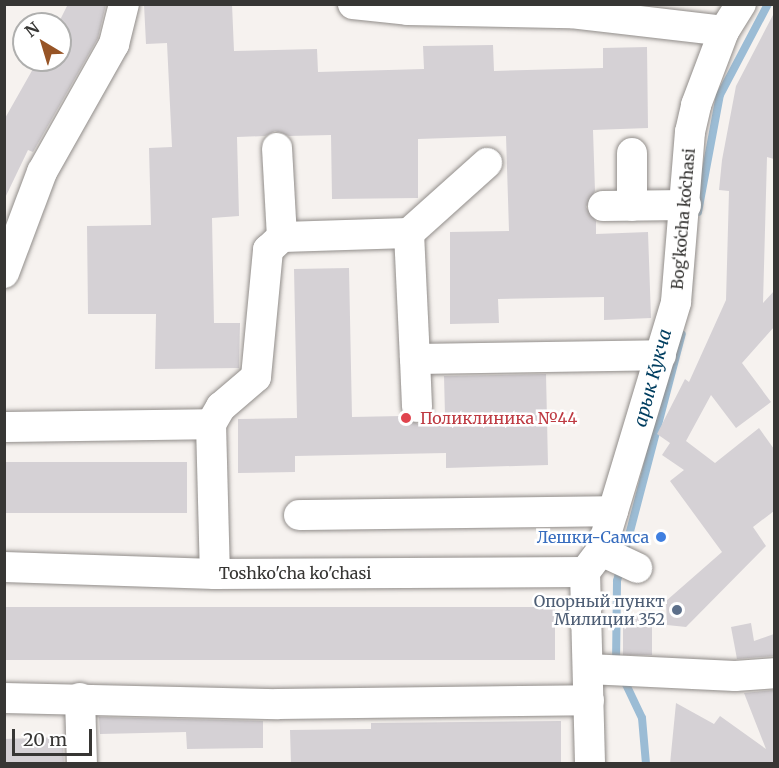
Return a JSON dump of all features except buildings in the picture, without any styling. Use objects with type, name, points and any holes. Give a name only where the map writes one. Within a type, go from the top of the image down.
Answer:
[{"type":"street","points":[[4,273],[42,172],[114,44],[124,4]]},
{"type":"street","points":[[353,4],[408,10],[572,9],[724,31]]},
{"type":"street","name":"Bogʻkoʻcha koʻchasi","points":[[590,764],[588,669],[593,561],[613,511],[676,302],[692,118],[724,31],[741,4]]},
{"type":"street","points":[[277,148],[282,237]]},
{"type":"street","points":[[632,153],[618,206],[686,206]]},
{"type":"street","points":[[215,574],[211,424],[221,407],[256,377],[267,250],[282,237],[409,233],[487,163]]},
{"type":"street","points":[[409,233],[417,407]]},
{"type":"street","points":[[415,359],[661,355]]},
{"type":"street","points":[[4,427],[211,424]]},
{"type":"street","points":[[298,514],[613,511]]},
{"type":"street","points":[[593,561],[637,568]]},
{"type":"street","name":"Toshko'cha ko'chasi","points":[[4,567],[215,574],[593,561]]},
{"type":"street","points":[[588,669],[735,676],[774,673]]},
{"type":"street","points":[[4,698],[278,704],[589,700]]},
{"type":"street","points":[[80,698],[82,764]]},
{"type":"waterway","name":"арык Кукча","points":[[698,212],[720,95],[768,4]]},
{"type":"waterway","name":"арык Кукча","points":[[616,664],[617,581],[682,334]]},
{"type":"waterway","name":"арык Кукча","points":[[623,678],[642,718],[646,764]]},
{"type":"place","name":"Поликлиника №44","points":[[406,418]]},
{"type":"place","name":"Лешки-Самса","points":[[661,537]]},
{"type":"place","name":"Опорный пункт Милиции 352","points":[[677,610]]}]
